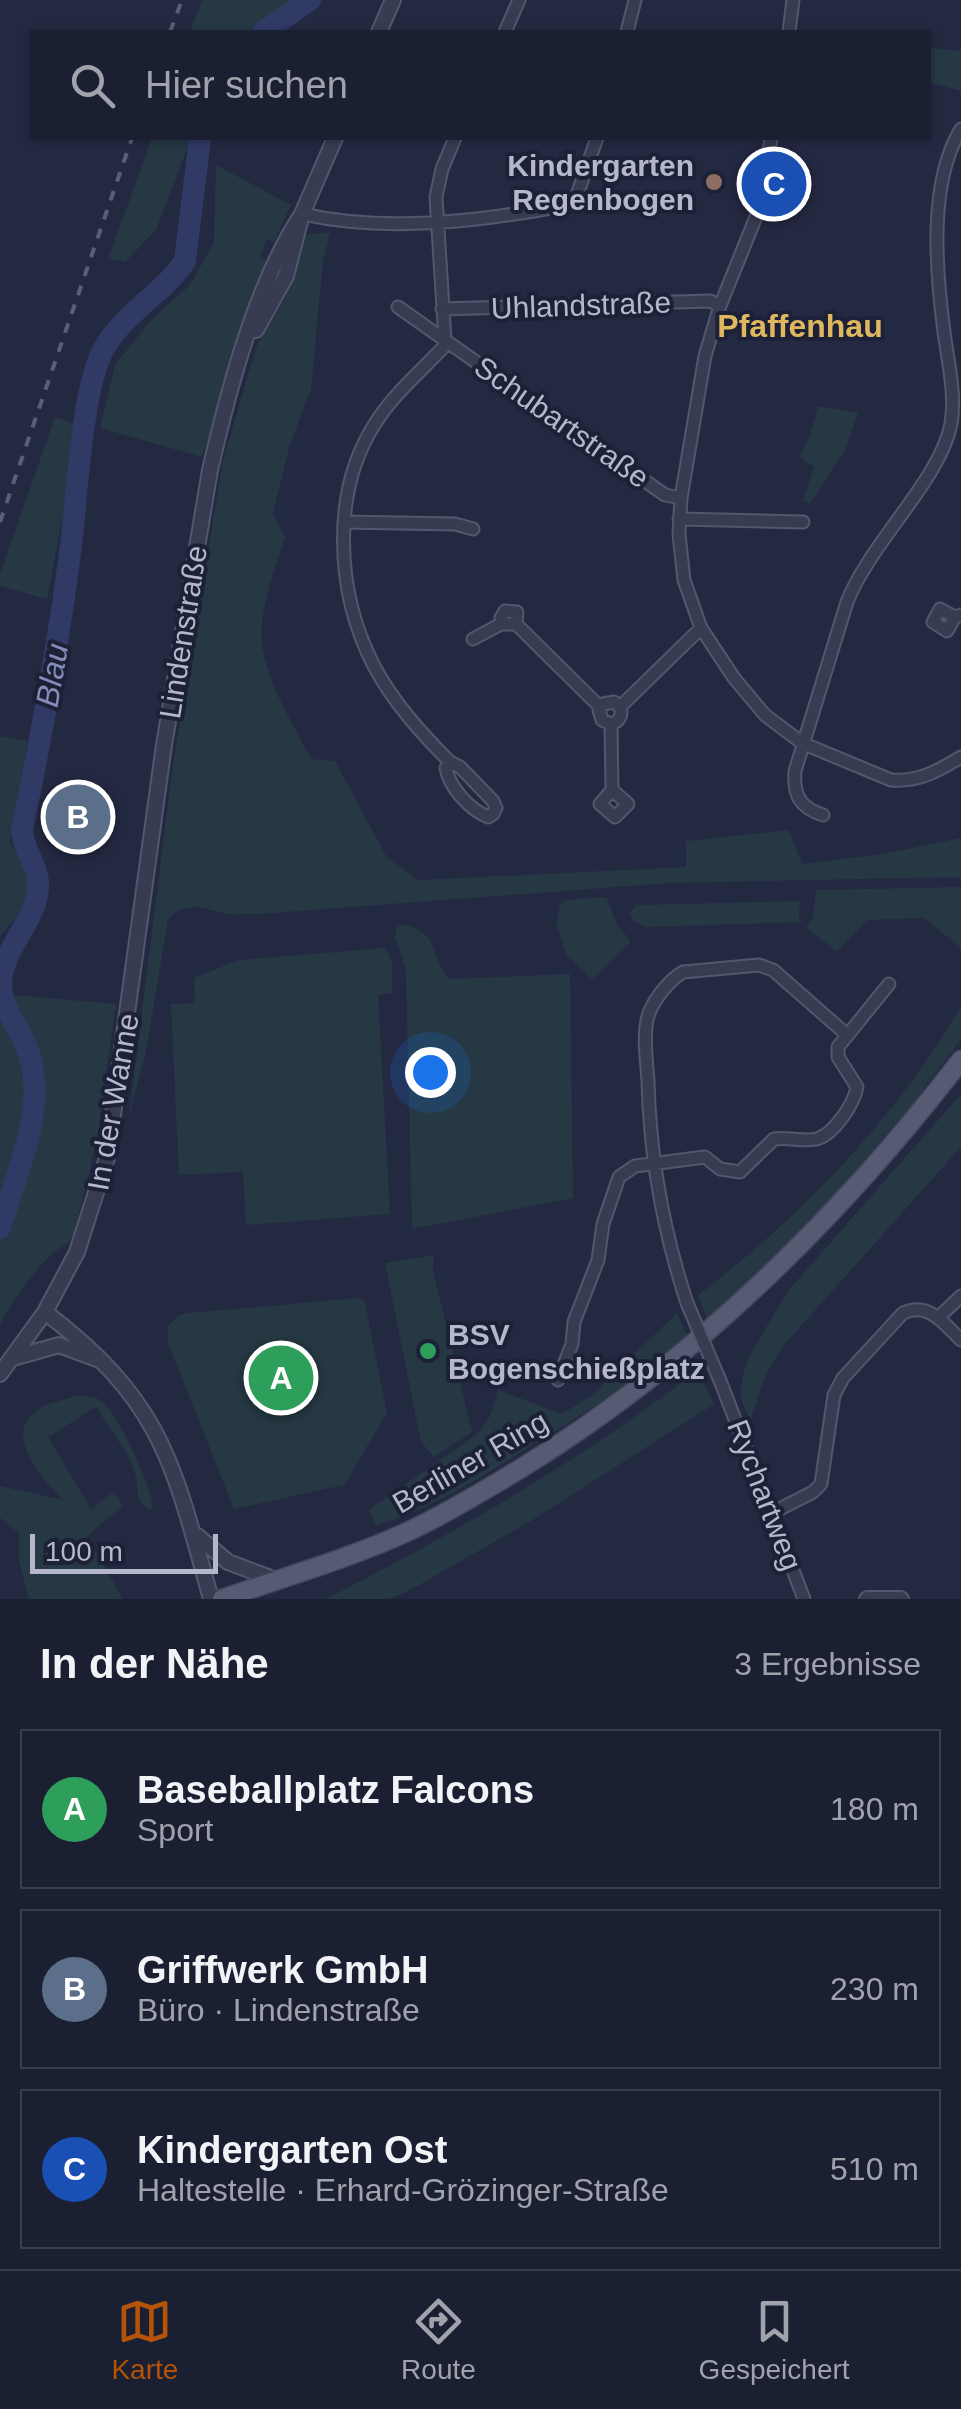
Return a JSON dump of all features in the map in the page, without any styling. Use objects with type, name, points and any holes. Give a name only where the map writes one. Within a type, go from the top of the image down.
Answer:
[{"type":"main road","name":"Berliner Ring","points":[[222,1599],[394,1537],[455,1507],[574,1434],[640,1387],[724,1320],[779,1268],[873,1167],[961,1060]]},
{"type":"street","points":[[380,30],[392,0]]},
{"type":"street","points":[[506,30],[519,0]]},
{"type":"street","points":[[628,30],[635,0]]},
{"type":"street","points":[[789,30],[792,0]]},
{"type":"street","points":[[824,815],[804,807],[795,791],[794,771],[802,743],[852,590],[932,466],[950,428],[952,392],[941,310],[938,244],[943,171],[961,129]]},
{"type":"street","name":"Lindenstraße","points":[[140,924],[164,745],[220,426],[284,242],[302,214],[334,140]]},
{"type":"street","name":"Schubartstraße","points":[[447,341],[442,309],[438,183],[455,140]]},
{"type":"street","points":[[302,214],[351,222],[438,222],[568,204],[577,195],[597,140]]},
{"type":"street","points":[[771,140],[762,202],[720,306],[705,356],[678,519],[686,594],[701,628],[757,706],[778,728],[802,743],[890,780],[928,776],[961,757]]},
{"type":"street","name":"Uhlandstraße","points":[[442,309],[710,301],[720,306]]},
{"type":"street","name":"Schubartstraße","points":[[398,308],[665,495],[680,498]]},
{"type":"street","points":[[447,341],[377,419],[357,464],[344,522],[347,585],[366,648],[407,717],[492,801],[494,814],[480,814],[449,782],[446,768],[450,762]]},
{"type":"street","points":[[678,519],[804,522]]},
{"type":"street","points":[[344,522],[456,524],[473,529]]},
{"type":"street","points":[[473,638],[509,623],[600,706],[602,720],[611,724]]},
{"type":"street","points":[[611,724],[620,718],[620,707],[701,628]]},
{"type":"street","points":[[600,706],[610,701],[620,707]]},
{"type":"street","points":[[611,724],[612,790]]},
{"type":"street","name":"In der Wanne","points":[[0,1374],[45,1312],[83,1237],[107,1158],[140,924]]},
{"type":"street","name":"Rychartweg","points":[[804,1599],[687,1303],[670,1250],[652,1164],[646,1031],[652,1007],[675,976],[696,968],[765,966],[846,1034]]},
{"type":"street","points":[[558,1380],[572,1344],[574,1322],[598,1260],[603,1224],[620,1177],[635,1166],[706,1158],[720,1169],[740,1172],[774,1139],[821,1138],[855,1096],[854,1079],[838,1058],[838,1046],[889,984]]},
{"type":"street","points":[[938,1318],[961,1296]]},
{"type":"street","points":[[772,1513],[813,1492],[820,1484],[830,1409],[843,1378],[904,1314],[922,1309],[961,1340]]},
{"type":"street","points":[[45,1312],[110,1367],[145,1412],[169,1455],[211,1599]]},
{"type":"street","points":[[13,1358],[58,1345],[90,1355],[110,1367]]},
{"type":"street","points":[[194,1533],[228,1562],[277,1580]]},
{"type":"street","points":[[867,1599],[901,1599]]},
{"type":"shaded area","points":[[202,0],[300,0],[253,30],[191,30]]},
{"type":"shaded area","points":[[931,48],[961,51],[961,91],[931,83]]},
{"type":"shaded area","points":[[151,140],[190,140],[156,230],[125,262],[108,259]]},
{"type":"shaded area","points":[[216,165],[291,205],[274,242],[267,240],[260,256],[267,261],[202,457],[100,428],[115,365],[151,320],[190,285],[214,242]]},
{"type":"shaded area","points":[[330,232],[323,261],[311,389],[290,445],[273,513],[285,537],[265,604],[262,644],[275,688],[311,759],[335,761],[386,856],[418,880],[686,867],[686,841],[789,830],[802,864],[883,854],[961,838],[961,877],[669,883],[259,914],[182,909],[168,919],[146,1051],[129,1116],[173,765],[223,460],[257,345],[286,297],[302,240],[309,234]]},
{"type":"shaded area","points":[[818,406],[858,413],[845,450],[810,504],[803,500],[814,467],[799,456],[810,436]]},
{"type":"shaded area","points":[[55,417],[80,426],[47,599],[0,586],[0,574]]},
{"type":"shaded area","points":[[0,736],[28,741],[10,841],[27,874],[28,888],[22,910],[0,937]]},
{"type":"shaded area","points":[[961,887],[961,948],[924,918],[867,920],[837,951],[806,928],[813,917],[816,890]]},
{"type":"shaded area","points":[[607,898],[616,923],[631,942],[593,980],[566,954],[556,923],[560,906],[566,900]]},
{"type":"shaded area","points":[[800,901],[799,922],[645,927],[634,921],[630,913],[636,905]]},
{"type":"shaded area","points":[[403,924],[424,933],[449,979],[570,974],[573,1198],[412,1229],[406,970],[395,936],[397,926]]},
{"type":"shaded area","points":[[386,948],[392,963],[392,993],[378,995],[390,1214],[246,1225],[243,1172],[179,1175],[171,1004],[195,1003],[194,978],[239,960]]},
{"type":"shaded area","points":[[0,994],[116,1004],[97,1140],[73,1239],[31,1277],[0,1324]]},
{"type":"shaded area","points":[[961,1006],[961,1039],[911,1106],[810,1223],[707,1319],[698,1295],[773,1233],[843,1164],[907,1088]]},
{"type":"shaded area","points":[[961,1094],[961,1147],[784,1345],[765,1376],[750,1421],[740,1396],[748,1358],[788,1291]]},
{"type":"shaded area","name":"BSV Bogenschießplatz","points":[[434,1255],[433,1271],[472,1432],[434,1457],[421,1442],[385,1263]]},
{"type":"shaded area","points":[[359,1298],[365,1303],[387,1413],[344,1485],[234,1509],[168,1343],[168,1326],[179,1315],[188,1313]]},
{"type":"shaded area","points":[[677,1313],[688,1337],[627,1383],[468,1484],[376,1526],[369,1510],[477,1434],[490,1416],[498,1390],[562,1414],[592,1395]]},
{"type":"shaded area","points":[[698,1370],[714,1404],[531,1521],[389,1599],[326,1599],[518,1493]]},
{"type":"shaded area","points":[[76,1396],[99,1400],[112,1412],[142,1470],[153,1507],[149,1509],[141,1501],[132,1465],[96,1407],[48,1437],[91,1509],[114,1492],[123,1506],[87,1536],[123,1599],[29,1599],[19,1560],[19,1533],[0,1518],[0,1486],[63,1500],[36,1469],[23,1431],[28,1419],[39,1409]]},
{"type":"waterway","name":"Blau","points":[[266,30],[310,0]]},
{"type":"waterway","name":"Blau","points":[[0,1228],[27,1142],[34,1097],[29,1054],[4,1001],[1,982],[7,958],[31,913],[38,889],[22,830],[60,623],[90,392],[111,337],[185,261],[200,140]]},
{"type":"railway","points":[[171,30],[182,0]]},
{"type":"railway","points":[[0,522],[131,140]]},
{"type":"place","name":"Kindergarten Regenbogen","points":[[714,182]]},
{"type":"place","name":"Kindergarten Ost","points":[[774,184]]},
{"type":"place","name":"Griffwerk GmbH","points":[[78,817]]},
{"type":"place","name":"BSV Bogenschießplatz","points":[[428,1351]]},
{"type":"place","name":"Baseballplatz Falcons","points":[[281,1378]]},
{"type":"district","name":"Pfaffenhau","points":[[800,326]]}]
